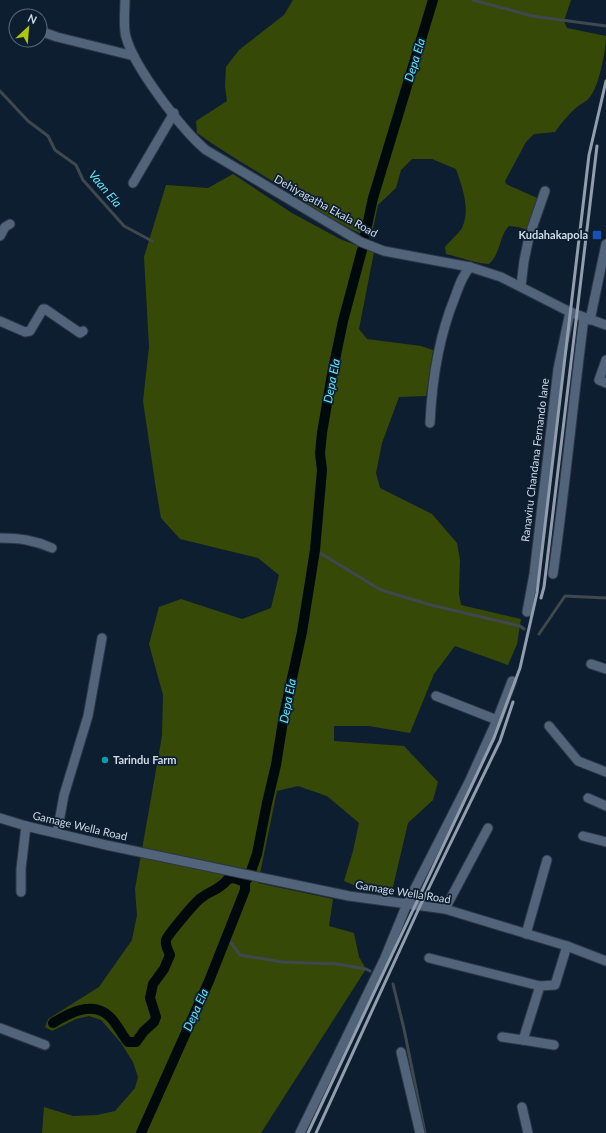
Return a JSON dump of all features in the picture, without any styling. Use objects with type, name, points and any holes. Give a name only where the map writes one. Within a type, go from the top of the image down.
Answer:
[{"type":"street","name":"Dehiyagatha Ekala Road","points":[[125,0],[126,36],[134,56],[162,98],[197,142],[206,150],[361,242],[384,251],[470,267],[501,277],[570,312],[606,326]]},
{"type":"street","points":[[48,34],[134,56]]},
{"type":"street","points":[[133,184],[174,113]]},
{"type":"street","points":[[521,286],[529,237],[545,191]]},
{"type":"street","points":[[0,236],[5,227],[10,224]]},
{"type":"street","points":[[553,574],[564,500],[574,398],[587,319],[606,244]]},
{"type":"street","points":[[430,423],[431,398],[445,325],[463,276],[470,267]]},
{"type":"street","points":[[0,321],[25,332],[30,331],[40,312],[45,309],[80,333],[83,331]]},
{"type":"street","name":"Ranaviru Chandana Fernando lane","points":[[527,612],[534,574],[558,369],[570,312]]},
{"type":"street","points":[[606,360],[599,380],[606,383]]},
{"type":"street","points":[[0,538],[25,539],[39,542],[52,548]]},
{"type":"street","points":[[57,833],[64,795],[88,716],[102,638]]},
{"type":"street","points":[[591,664],[606,669]]},
{"type":"street","points":[[300,1133],[384,960],[407,904],[469,782],[497,720],[512,681]]},
{"type":"street","points":[[436,696],[497,720]]},
{"type":"street","points":[[549,726],[578,761],[606,772]]},
{"type":"street","points":[[588,798],[606,806]]},
{"type":"street","name":"Gamage Wella Road","points":[[0,818],[57,833],[349,896],[445,909],[567,946],[606,961]]},
{"type":"street","points":[[21,892],[21,869],[26,826]]},
{"type":"street","points":[[445,909],[488,828]]},
{"type":"street","points":[[584,836],[606,842]]},
{"type":"street","points":[[526,934],[547,860]]},
{"type":"street","points":[[429,958],[540,986],[555,985],[567,946]]},
{"type":"street","points":[[523,1040],[540,986]]},
{"type":"street","points":[[0,1028],[44,1045]]},
{"type":"street","points":[[502,1037],[554,1045]]},
{"type":"street","points":[[401,1052],[420,1133]]},
{"type":"street","points":[[522,1107],[528,1133]]},
{"type":"green space","points":[[293,0],[571,0],[564,21],[567,28],[606,36],[605,50],[599,78],[593,93],[562,122],[555,132],[534,134],[526,142],[505,181],[506,184],[546,202],[533,232],[518,227],[509,226],[503,235],[496,255],[489,264],[446,254],[445,247],[462,228],[466,213],[465,198],[456,169],[432,159],[412,159],[401,170],[396,188],[378,205],[371,238],[328,216],[197,133],[196,121],[227,101],[225,86],[226,67],[239,50],[284,15]]},
{"type":"green space","points":[[233,174],[292,213],[340,239],[374,252],[359,329],[367,339],[421,346],[433,350],[426,396],[399,397],[382,443],[376,473],[380,488],[432,514],[457,543],[460,560],[459,594],[461,605],[521,619],[517,644],[508,665],[455,646],[434,674],[410,733],[369,726],[334,726],[334,741],[404,746],[438,782],[433,800],[408,823],[392,891],[358,887],[344,881],[353,851],[359,823],[327,796],[298,786],[277,791],[258,883],[333,899],[329,926],[354,933],[359,957],[366,969],[261,1133],[42,1133],[44,1107],[73,1116],[97,1115],[115,1111],[135,1088],[138,1077],[133,1062],[121,1043],[101,1020],[89,1016],[76,1019],[52,1031],[45,1027],[48,1019],[99,987],[132,940],[137,915],[135,889],[162,736],[163,695],[149,644],[159,607],[181,599],[242,619],[271,608],[279,575],[258,558],[180,539],[161,518],[143,401],[149,347],[144,257],[166,185],[208,188]]},
{"type":"waterway","name":"Depa Ela","points":[[365,235],[373,198],[433,0]]},
{"type":"waterway","points":[[473,0],[532,16],[606,26]]},
{"type":"waterway","name":"Vaan Ela","points":[[0,91],[28,121],[48,136],[55,150],[76,165],[83,180],[124,226],[152,241]]},
{"type":"waterway","name":"Depa Ela","points":[[141,1133],[209,981],[245,890],[245,882],[249,877],[257,854],[302,632],[315,550],[322,470],[320,453],[332,374],[343,321],[362,250]]},
{"type":"waterway","points":[[315,550],[381,590],[431,605],[520,626],[524,629]]},
{"type":"waterway","points":[[539,634],[565,596],[606,598]]},
{"type":"waterway","points":[[53,1023],[74,1012],[96,1009],[110,1017],[128,1042],[136,1042],[144,1031],[154,1022],[156,1017],[150,998],[153,984],[164,969],[170,955],[166,944],[168,937],[193,906],[205,895],[219,888],[228,879],[234,878],[245,882]]},
{"type":"waterway","points":[[226,936],[240,955],[282,962],[338,964],[370,971]]},
{"type":"waterway","points":[[393,984],[404,1029],[425,1133]]},
{"type":"railway","points":[[308,1133],[494,738],[520,668],[537,593],[589,155],[606,81]]},
{"type":"railway","points":[[541,598],[544,587],[597,146]]},
{"type":"railway","points":[[316,1133],[420,906],[500,741],[513,702]]},
{"type":"place","name":"Kudahakapola","points":[[597,235]]},
{"type":"place","name":"Tarindu Farm","points":[[105,760]]}]
